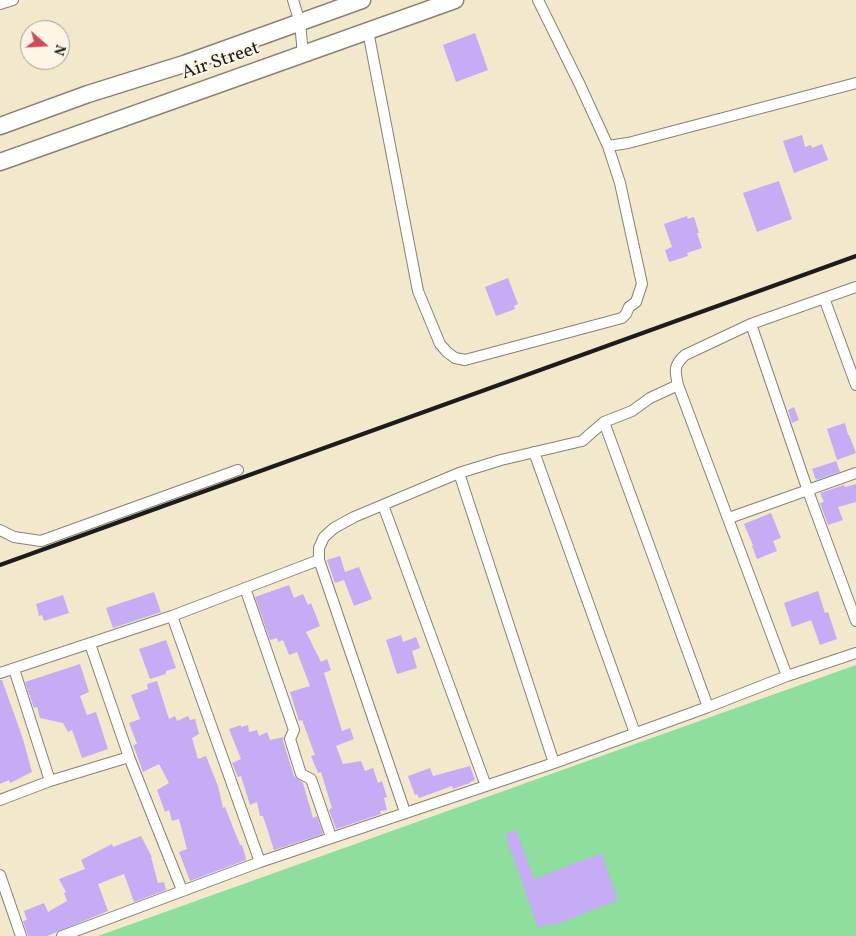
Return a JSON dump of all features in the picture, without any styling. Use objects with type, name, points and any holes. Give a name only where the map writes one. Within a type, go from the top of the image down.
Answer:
[{"type":"main road","name":"Air Street","points":[[0,126],[88,94],[184,64],[362,0]]},
{"type":"main road","name":"Air Street","points":[[0,162],[455,0]]},
{"type":"street","points":[[0,4],[13,0]]},
{"type":"street","points":[[293,0],[300,23],[304,54]]},
{"type":"street","points":[[368,31],[418,291],[440,344],[455,358],[466,360],[622,318],[629,307],[636,302],[642,284],[620,183],[608,146],[538,0]]},
{"type":"street","points":[[608,146],[856,83]]},
{"type":"street","points":[[787,676],[678,386],[675,372],[677,362],[685,356],[751,324],[856,287]]},
{"type":"street","points":[[824,298],[856,384]]},
{"type":"street","points":[[751,324],[808,490],[856,621]]},
{"type":"street","points":[[405,812],[319,560],[319,548],[324,537],[334,528],[354,516],[458,473],[582,441],[604,422],[632,411],[650,398],[678,386]]},
{"type":"street","points":[[604,422],[708,707]]},
{"type":"street","points":[[534,452],[635,733]]},
{"type":"street","points":[[0,530],[14,537],[41,540],[238,470]]},
{"type":"street","points":[[458,473],[554,763]]},
{"type":"street","points":[[729,518],[856,473]]},
{"type":"street","points":[[383,505],[486,786]]},
{"type":"street","points":[[0,673],[172,616],[319,560]]},
{"type":"street","points":[[245,588],[294,730],[290,739],[301,774],[311,779],[331,837]]},
{"type":"street","points":[[172,616],[260,862]]},
{"type":"street","points":[[90,644],[129,757],[182,890]]},
{"type":"street","points":[[62,936],[260,862],[554,763],[787,676],[856,653]]},
{"type":"street","points":[[14,669],[50,781]]},
{"type":"street","points":[[0,800],[50,781],[129,757]]},
{"type":"street","points":[[0,875],[21,936]]},
{"type":"green space","points":[[856,665],[856,936],[98,936]]},
{"type":"building","points":[[475,33],[488,70],[456,82],[443,45]]},
{"type":"building","points":[[802,135],[805,147],[811,145],[812,148],[822,144],[828,160],[794,173],[783,141]]},
{"type":"building","points":[[779,181],[792,219],[757,232],[743,193]]},
{"type":"building","points":[[687,216],[688,219],[694,217],[702,248],[687,253],[688,256],[669,262],[665,250],[672,247],[664,224]]},
{"type":"building","points":[[508,278],[518,304],[514,306],[515,309],[496,316],[485,287]]},
{"type":"building","points":[[794,407],[799,420],[792,423],[788,410]]},
{"type":"building","points":[[845,423],[856,453],[837,460],[827,429]]},
{"type":"building","points":[[836,461],[840,472],[816,480],[812,469]]},
{"type":"building","points":[[856,484],[856,502],[838,507],[843,520],[828,525],[820,503],[824,502],[820,493],[844,485],[845,487]]},
{"type":"building","points":[[771,513],[781,538],[773,541],[777,551],[757,559],[744,524]]},
{"type":"building","points":[[340,556],[345,572],[359,567],[372,599],[354,606],[344,580],[335,583],[327,560]]},
{"type":"building","points":[[289,585],[294,598],[303,594],[308,605],[311,603],[320,626],[306,632],[321,662],[327,659],[331,670],[324,673],[342,731],[350,728],[354,739],[336,746],[343,764],[361,761],[365,771],[373,768],[378,783],[382,781],[387,797],[384,798],[387,810],[380,811],[381,814],[336,829],[329,810],[332,808],[321,772],[318,773],[311,756],[315,755],[302,720],[299,721],[290,692],[310,686],[297,652],[289,655],[283,640],[278,642],[277,638],[270,640],[255,597]]},
{"type":"building","points":[[818,591],[825,613],[828,612],[837,639],[820,645],[811,620],[792,627],[784,603]]},
{"type":"building","points":[[154,592],[161,612],[113,628],[106,608]]},
{"type":"building","points":[[63,595],[69,613],[44,621],[42,615],[39,616],[36,604]]},
{"type":"building","points":[[401,635],[403,642],[416,637],[420,648],[412,651],[417,668],[397,674],[386,640]]},
{"type":"building","points":[[166,640],[176,668],[166,671],[166,674],[150,679],[139,649]]},
{"type":"building","points":[[80,664],[89,692],[80,696],[87,715],[96,712],[108,749],[82,758],[72,730],[68,732],[63,723],[40,718],[37,707],[34,708],[25,682]]},
{"type":"building","points":[[0,680],[2,680],[23,739],[32,772],[10,783],[9,780],[0,784]]},
{"type":"building","points":[[157,681],[169,719],[175,716],[177,721],[188,716],[190,720],[195,719],[199,734],[192,738],[198,759],[206,756],[218,786],[223,808],[225,807],[246,858],[246,860],[190,881],[179,852],[187,849],[179,819],[172,821],[169,810],[165,812],[157,790],[169,783],[159,764],[143,772],[133,745],[137,744],[129,723],[140,719],[131,695],[148,689],[147,684]]},
{"type":"building","points":[[241,725],[241,727],[248,725],[249,732],[257,730],[259,736],[267,732],[270,740],[284,737],[283,741],[294,776],[303,783],[313,818],[317,816],[323,834],[274,850],[263,816],[260,816],[257,802],[250,805],[241,776],[238,777],[232,763],[241,759],[229,729]]},
{"type":"building","points":[[470,766],[475,780],[453,789],[452,786],[419,798],[417,794],[415,795],[408,776],[430,768],[433,776]]},
{"type":"building","points":[[516,830],[534,879],[601,853],[618,900],[554,925],[553,923],[538,928],[505,834]]},
{"type":"building","points":[[141,836],[152,857],[158,883],[164,882],[166,890],[134,902],[124,874],[98,884],[108,911],[47,936],[28,936],[23,921],[27,920],[24,911],[44,903],[48,912],[67,901],[64,893],[66,892],[59,879],[85,869],[81,860],[112,844],[113,847]]},
{"type":"railway","points":[[0,565],[856,256]]}]
